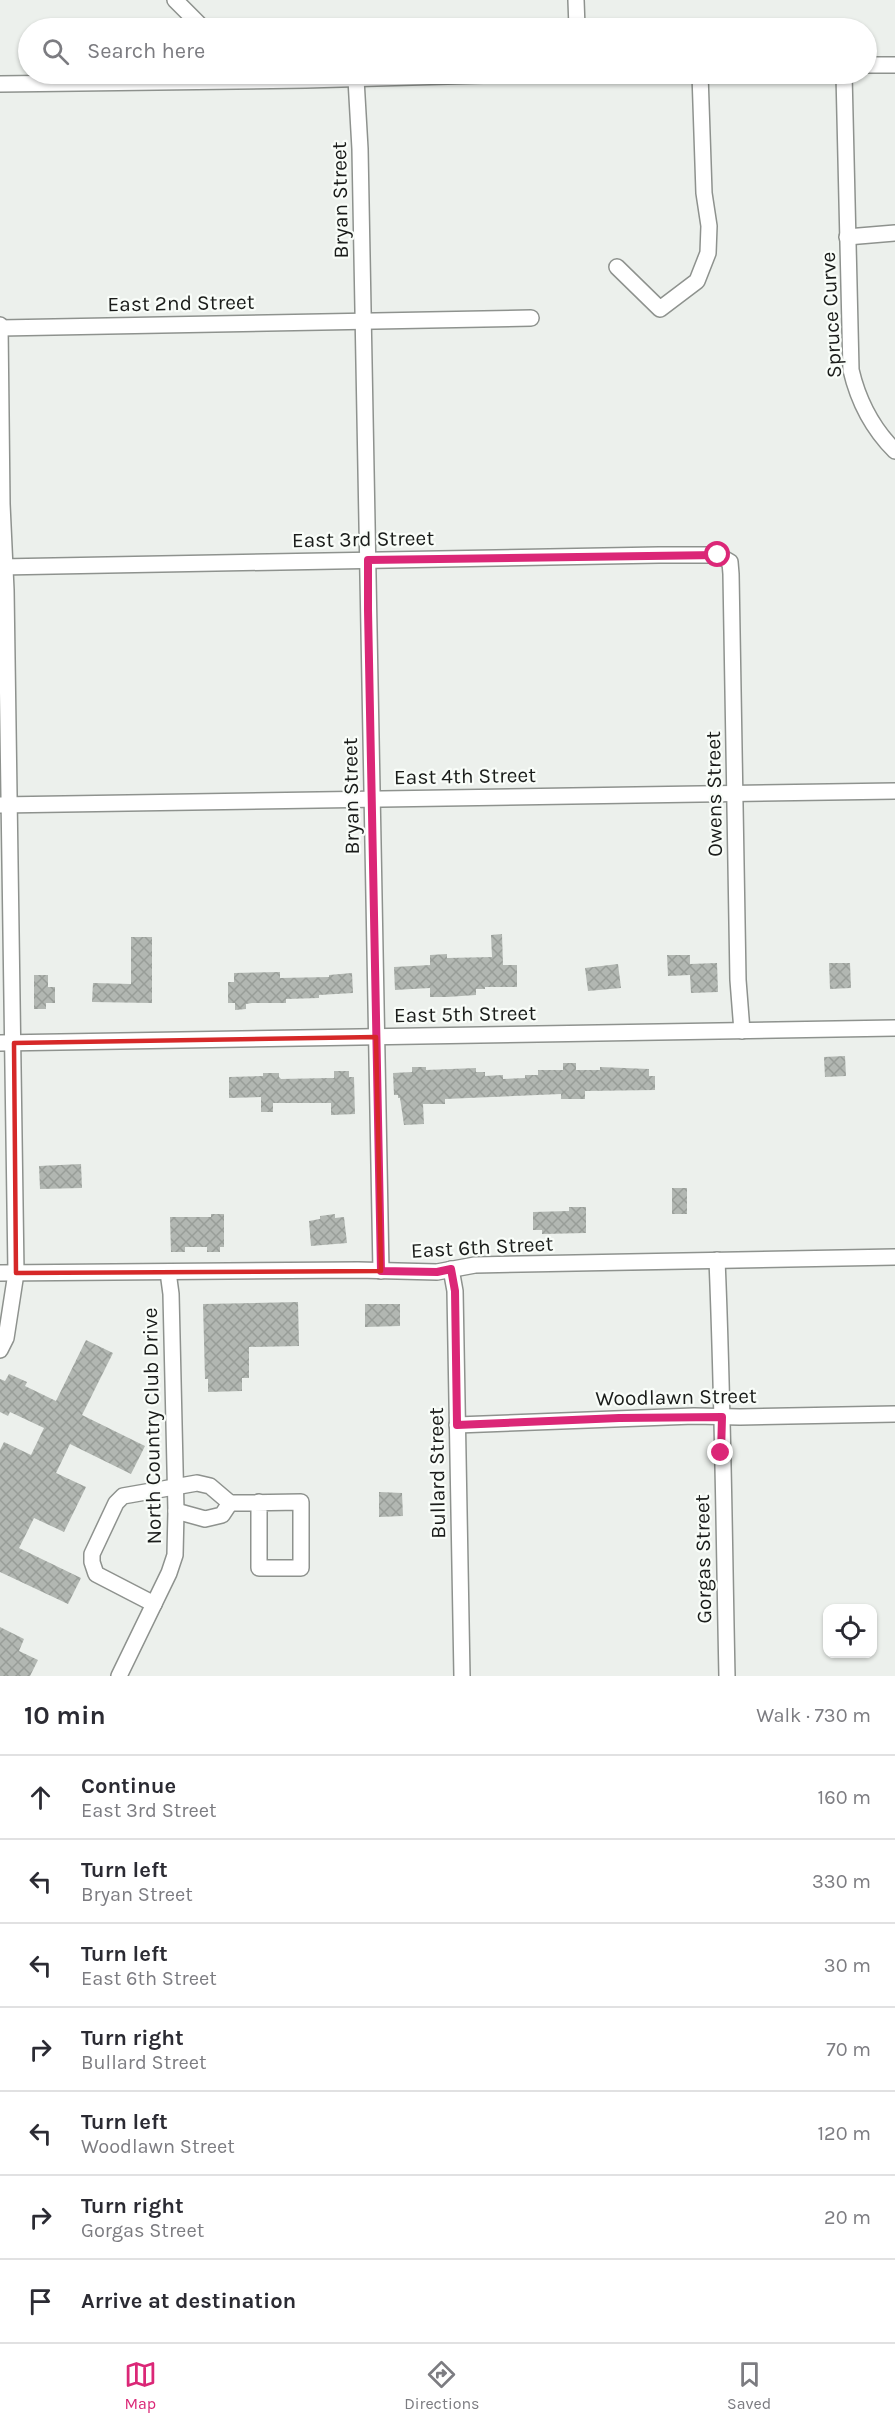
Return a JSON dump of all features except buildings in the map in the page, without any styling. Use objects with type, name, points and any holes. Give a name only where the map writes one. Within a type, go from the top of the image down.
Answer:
[{"type":"street","points":[[175,0],[193,18]]},
{"type":"street","points":[[576,0],[577,18]]},
{"type":"street","points":[[877,65],[895,65]]},
{"type":"street","points":[[0,84],[18,84]]},
{"type":"street","name":"Bryan Street","points":[[356,84],[360,143],[381,1271]]},
{"type":"street","points":[[617,267],[660,309],[697,281],[708,253],[709,226],[704,193],[700,84]]},
{"type":"street","name":"Spruce Curve","points":[[844,84],[850,353],[854,381],[871,420],[895,451]]},
{"type":"street","name":"Spruce Curve","points":[[847,237],[895,233]]},
{"type":"street","points":[[363,321],[531,318]]},
{"type":"street","name":"East 2nd Street","points":[[0,326],[363,321]]},
{"type":"street","points":[[0,326],[7,1043],[16,1273],[6,1338],[0,1350]]},
{"type":"street","name":"East 3rd Street","points":[[2,567],[659,555],[718,555],[726,558]]},
{"type":"street","name":"Owens Street","points":[[726,558],[730,562],[731,574],[738,980],[742,1031]]},
{"type":"street","name":"East 4th Street","points":[[5,805],[895,791]]},
{"type":"street","name":"East 5th Street","points":[[7,1043],[895,1028]]},
{"type":"street","name":"East 6th Street","points":[[0,1273],[437,1272],[475,1265],[895,1257]]},
{"type":"street","name":"Gorgas Street","points":[[717,1260],[727,1676]]},
{"type":"street","name":"Bullard Street","points":[[451,1269],[455,1291],[462,1676]]},
{"type":"street","name":"North Country Club Drive","points":[[119,1676],[174,1560],[176,1511],[171,1294],[168,1272]]},
{"type":"street","name":"Woodlawn Street","points":[[457,1425],[619,1418],[895,1414]]},
{"type":"street","points":[[154,1604],[96,1574],[92,1562],[92,1554],[116,1503],[123,1496],[197,1483],[210,1486],[230,1503],[259,1503],[301,1503],[301,1568],[259,1568],[259,1503]]},
{"type":"street","points":[[176,1511],[205,1519],[222,1515],[230,1503]]},
{"type":"highlighted area","points":[[376,1037],[381,1271],[16,1273],[14,1043]]},
{"type":"route","points":[[718,555],[368,560],[368,610],[381,1271],[437,1272],[451,1269],[455,1291],[457,1425],[619,1418],[722,1417],[721,1453]]}]
